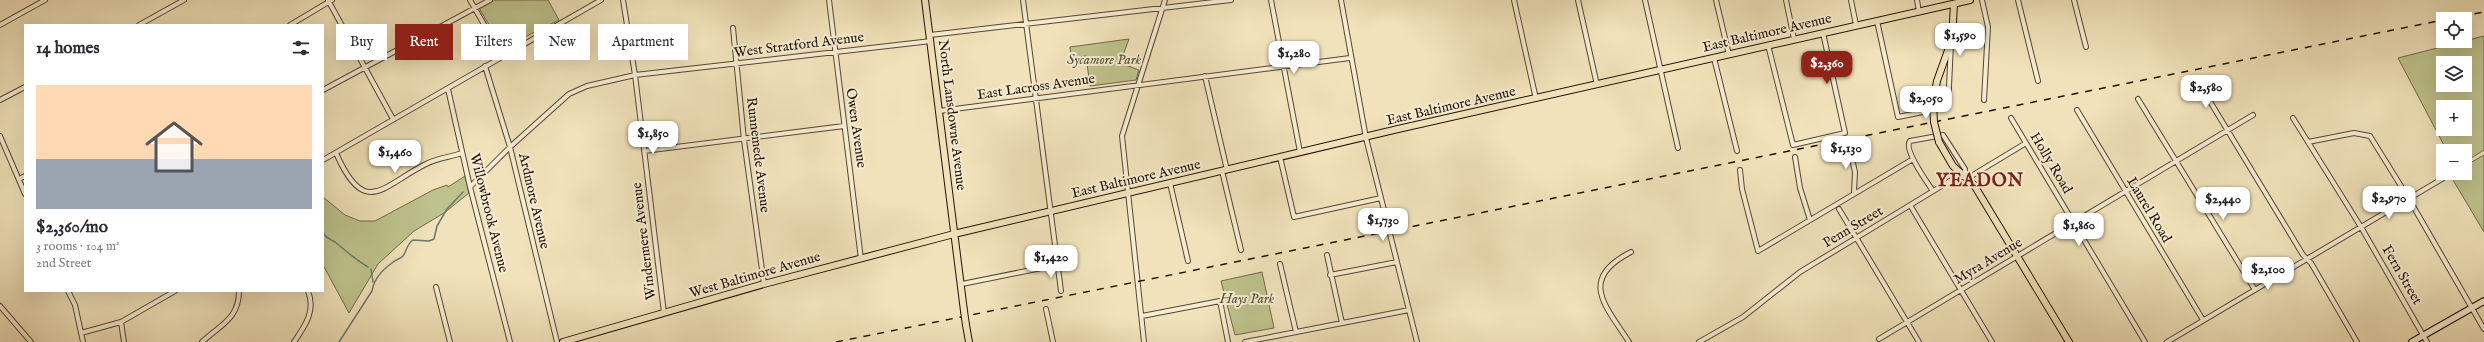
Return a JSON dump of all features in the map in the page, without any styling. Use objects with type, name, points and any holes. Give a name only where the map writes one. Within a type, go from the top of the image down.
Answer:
[{"type":"main road","name":"North Lansdowne Avenue","points":[[925,0],[954,234],[962,284],[968,342]]},
{"type":"main road","name":"East Baltimore Avenue","points":[[954,234],[1300,152],[1794,39],[1919,12],[1955,2],[1970,0]]},
{"type":"main road","points":[[1955,2],[1951,42],[1936,87],[1933,103],[1934,122],[1939,142],[1951,163],[1974,185],[2069,342]]},
{"type":"main road","name":"West Baltimore Avenue","points":[[563,342],[764,284],[954,234]]},
{"type":"street","points":[[0,25],[36,2],[45,0]]},
{"type":"street","points":[[141,24],[184,0]]},
{"type":"street","points":[[470,0],[484,24]]},
{"type":"street","points":[[324,89],[363,67],[490,0]]},
{"type":"street","points":[[526,43],[602,0]]},
{"type":"street","name":"Windermere Avenue","points":[[623,0],[635,75],[664,313]]},
{"type":"street","name":"Owen Avenue","points":[[829,0],[861,259]]},
{"type":"street","points":[[1023,0],[1049,212],[1061,291]]},
{"type":"street","points":[[1144,342],[1122,136],[1165,0]]},
{"type":"street","name":"West Stratford Avenue","points":[[470,187],[510,147],[569,94],[587,86],[635,75],[736,64],[930,38],[1026,23],[1231,0]]},
{"type":"street","points":[[1271,0],[1285,66],[1300,152]]},
{"type":"street","points":[[1341,0],[1350,58],[1366,138],[1417,342]]},
{"type":"street","points":[[1514,0],[1536,99]]},
{"type":"street","points":[[1578,0],[1597,85]]},
{"type":"street","points":[[1645,0],[1678,148]]},
{"type":"street","points":[[1716,0],[1729,54]]},
{"type":"street","points":[[1786,0],[1794,39]]},
{"type":"street","points":[[1851,0],[1856,25]]},
{"type":"street","points":[[1917,0],[1919,12]]},
{"type":"street","points":[[1982,0],[1988,27],[1984,100]]},
{"type":"street","points":[[2018,0],[2038,81]]},
{"type":"street","points":[[2074,0],[2086,47]]},
{"type":"street","points":[[292,24],[329,1],[363,67],[393,119]]},
{"type":"street","points":[[1876,21],[1898,118],[1948,107],[1951,42]]},
{"type":"street","name":"Runnemede Avenue","points":[[733,28],[744,140],[764,284]]},
{"type":"street","points":[[1768,45],[1793,145],[1845,133],[1823,33]]},
{"type":"street","name":"East Lacross Avenue","points":[[939,111],[1350,58]]},
{"type":"street","points":[[1714,58],[1737,151]]},
{"type":"street","points":[[324,159],[448,89],[495,60]]},
{"type":"street","name":"Ardmore Avenue","points":[[485,66],[510,147],[557,342]]},
{"type":"street","points":[[1205,76],[1241,250]]},
{"type":"street","points":[[2197,80],[2307,259],[2311,263],[2357,342]]},
{"type":"street","points":[[0,100],[24,88]]},
{"type":"street","name":"Willowbrook Avenue","points":[[448,89],[470,187],[510,342]]},
{"type":"street","points":[[2138,99],[2255,290]]},
{"type":"street","name":"Laurel Road","points":[[2077,110],[2203,320]]},
{"type":"street","name":"Myra Avenue","points":[[1879,340],[2253,115]]},
{"type":"street","name":"Holly Road","points":[[2011,118],[2145,342]]},
{"type":"street","name":"Fern Street","points":[[2293,118],[2361,227],[2427,342]]},
{"type":"street","points":[[644,151],[744,140],[844,126]]},
{"type":"street","points":[[2308,142],[2354,133],[2367,135],[2409,199],[2484,329]]},
{"type":"street","points":[[1933,191],[1913,159],[1908,143],[1925,137],[1941,135],[1945,137],[1965,169],[1965,176]]},
{"type":"street","points":[[0,136],[24,192]]},
{"type":"street","name":"Penn Street","points":[[1699,342],[1743,317],[1800,272],[1954,178],[1973,175],[2026,143]]},
{"type":"street","points":[[1849,146],[1855,172],[1854,192]]},
{"type":"street","points":[[336,153],[347,177],[365,191],[379,191],[395,184],[427,163],[462,153]]},
{"type":"street","points":[[1280,157],[1294,217],[1381,198]]},
{"type":"street","points":[[1795,157],[1800,188],[1810,220]]},
{"type":"street","points":[[1740,170],[1742,189],[1758,251],[1854,192],[1913,159]]},
{"type":"street","points":[[19,179],[24,176]]},
{"type":"street","points":[[2167,342],[2440,180]]},
{"type":"street","points":[[1170,183],[1188,261]]},
{"type":"street","points":[[1910,205],[1992,342]]},
{"type":"street","points":[[1839,209],[1919,342]]},
{"type":"street","points":[[1629,342],[1603,301],[1600,290],[1604,272],[1610,264],[1631,252]]},
{"type":"street","points":[[1327,255],[1330,275],[1342,323]]},
{"type":"street","points":[[1330,275],[1397,262]]},
{"type":"street","points":[[1280,264],[1296,332]]},
{"type":"street","points":[[962,284],[1056,265]]},
{"type":"street","points":[[436,287],[450,342]]},
{"type":"street","points":[[68,292],[74,305],[83,342]]},
{"type":"street","points":[[81,333],[121,322],[172,292]]},
{"type":"street","points":[[202,342],[231,319],[237,308],[239,292]]},
{"type":"street","points":[[294,342],[310,314],[311,303],[308,292]]},
{"type":"street","points":[[1142,316],[1220,301],[1228,342]]},
{"type":"street","points":[[2412,342],[2484,301]]},
{"type":"street","points":[[0,306],[31,342]]},
{"type":"street","points":[[1046,309],[1053,342]]},
{"type":"street","points":[[1245,342],[1409,310]]},
{"type":"street","points":[[121,322],[124,342]]},
{"type":"green space","points":[[493,0],[548,0],[559,20],[551,24],[534,24],[534,32],[526,36],[526,24],[489,24],[479,8]]},
{"type":"green space","points":[[2484,36],[2484,150],[2472,158],[2472,144],[2443,144],[2439,136],[2472,136],[2472,100],[2436,100],[2436,130],[2398,58],[2437,48],[2472,48],[2472,39]]},
{"type":"green space","name":"Sycamore Park","points":[[1129,39],[1120,63],[1139,70],[1136,80],[1090,86],[1086,56],[1071,58],[1070,47]]},
{"type":"green space","points":[[2484,155],[2484,232],[2453,180],[2472,180],[2472,162]]},
{"type":"green space","points":[[465,176],[469,193],[444,213],[414,231],[378,264],[349,313],[324,267],[324,198],[345,215],[360,221],[375,221],[433,190],[447,185],[448,187]]},
{"type":"green space","name":"Hays Park","points":[[1262,272],[1274,328],[1235,335],[1221,281]]},
{"type":"waterway","points":[[339,342],[372,291],[379,275],[388,266],[403,256],[408,245],[413,240],[429,241],[434,239],[437,226],[447,209],[463,192]]},
{"type":"waterway","points":[[324,234],[327,238],[335,242],[368,267]]},
{"type":"waterway","points":[[371,269],[373,282]]},
{"type":"railway","points":[[2472,14],[2484,12]]},
{"type":"railway","points":[[836,342],[2436,21]]},
{"type":"district","name":"YEADON","points":[[1980,181]]}]
